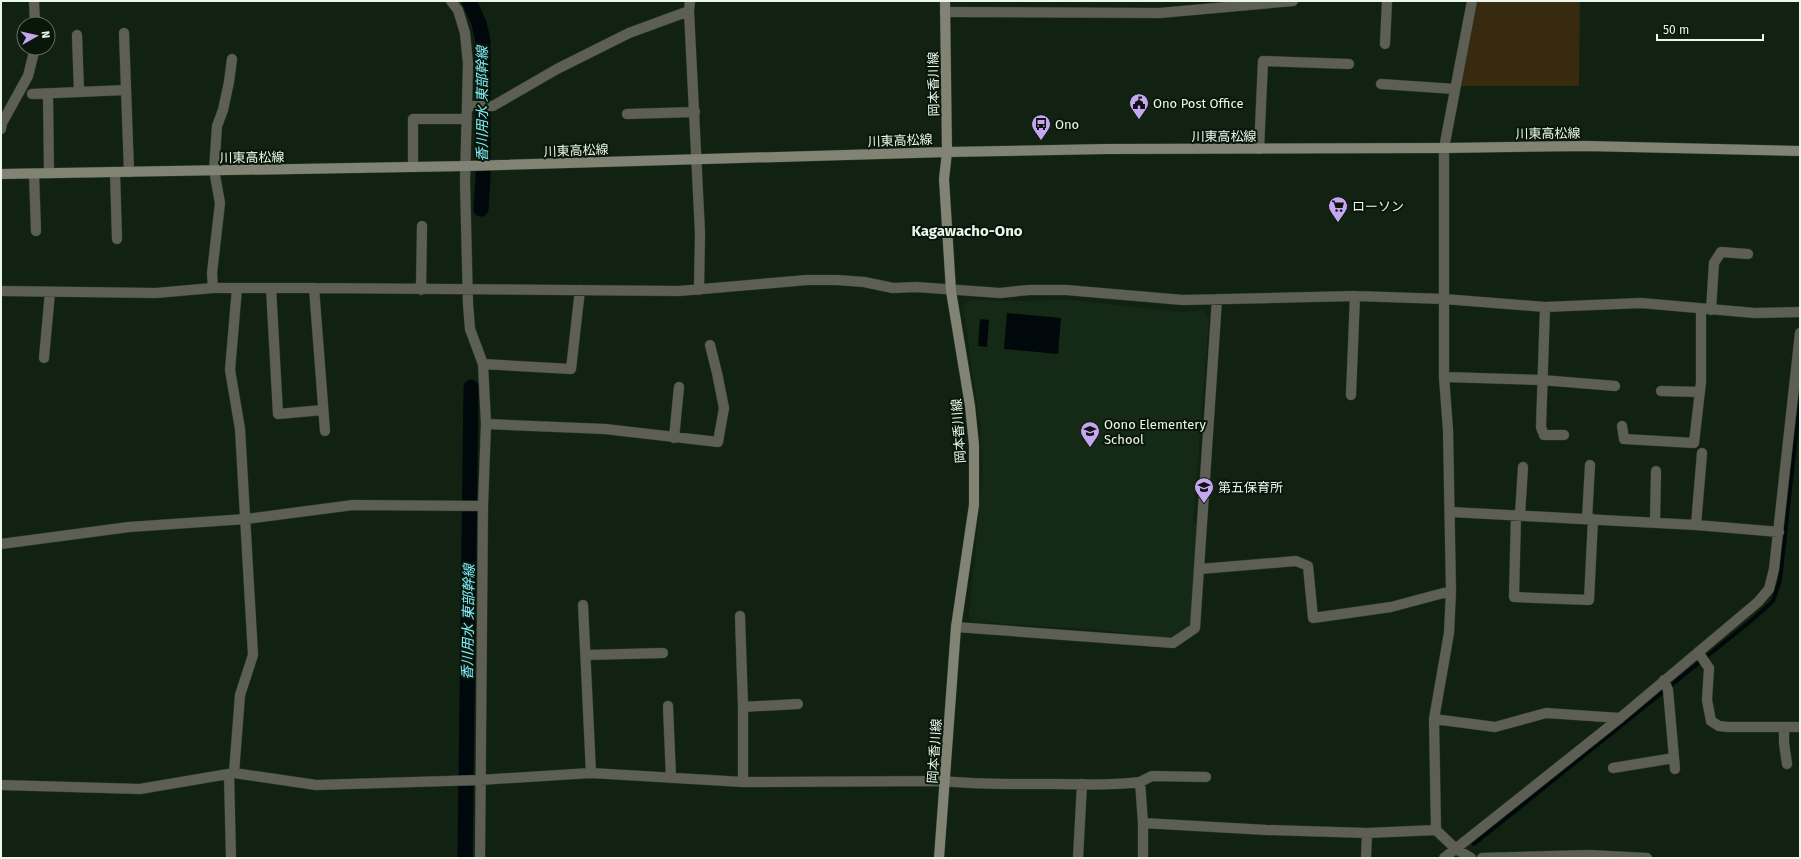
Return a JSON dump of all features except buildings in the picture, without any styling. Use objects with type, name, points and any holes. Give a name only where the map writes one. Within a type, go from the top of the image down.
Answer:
[{"type":"main road","name":"岡本香川線","points":[[938,858],[956,626],[974,505],[974,445],[970,406],[951,291],[944,179],[947,152],[945,1]]},
{"type":"main road","name":"川東高松線","points":[[1,174],[467,166],[947,152],[1586,146],[1800,151]]},
{"type":"street","points":[[34,1],[35,16]]},
{"type":"street","points":[[451,1],[458,10],[465,33],[468,64],[467,166],[465,182],[467,288],[470,329],[483,364],[486,424],[483,506],[480,858]]},
{"type":"street","points":[[945,12],[1160,13],[1293,1]]},
{"type":"street","points":[[1385,44],[1388,1]]},
{"type":"street","points":[[1471,858],[1456,849],[1436,830],[1434,719],[1449,633],[1452,591],[1448,430],[1444,377],[1444,148],[1472,1]]},
{"type":"street","points":[[468,106],[493,106],[557,69],[689,6],[700,233],[699,290]]},
{"type":"street","points":[[124,33],[129,172]]},
{"type":"street","points":[[77,35],[79,92]]},
{"type":"street","points":[[1,129],[2,123],[28,76],[33,56]]},
{"type":"street","points":[[213,288],[212,273],[220,203],[214,170],[217,126],[223,110],[230,82],[232,59]]},
{"type":"street","points":[[1259,149],[1263,61],[1349,64]]},
{"type":"street","points":[[1381,84],[1455,89]]},
{"type":"street","points":[[32,94],[126,90]]},
{"type":"street","points":[[48,94],[49,173]]},
{"type":"street","points":[[627,114],[695,112]]},
{"type":"street","points":[[413,167],[413,119],[467,119]]},
{"type":"street","points":[[115,172],[117,239]]},
{"type":"street","points":[[34,174],[36,231]]},
{"type":"street","points":[[421,290],[422,226]]},
{"type":"street","points":[[1622,426],[1624,439],[1694,443],[1700,392],[1706,309],[1714,263],[1722,252],[1748,254]]},
{"type":"street","points":[[1,291],[156,293],[213,288],[421,290],[467,288],[679,291],[807,280],[838,280],[864,282],[893,288],[916,287],[951,291],[1000,293],[1029,290],[1066,290],[1170,299],[1355,296],[1444,299],[1545,307],[1641,303],[1755,313],[1800,312]]},
{"type":"street","points":[[231,858],[232,774],[240,695],[253,655],[240,429],[230,370],[237,288]]},
{"type":"street","points":[[271,288],[278,414],[324,410]]},
{"type":"street","points":[[314,288],[325,431]]},
{"type":"street","points":[[483,364],[571,369],[580,290]]},
{"type":"street","points":[[44,358],[50,292]]},
{"type":"street","points":[[1351,396],[1355,296]]},
{"type":"street","points":[[956,626],[1174,643],[1195,628],[1217,299]]},
{"type":"street","points":[[1545,307],[1541,427],[1544,435],[1564,435]]},
{"type":"street","points":[[1444,858],[1620,718],[1666,685],[1701,656],[1758,602],[1769,589],[1774,569],[1779,532],[1800,333]]},
{"type":"street","points":[[486,424],[605,429],[718,442],[724,408],[710,345]]},
{"type":"street","points":[[1444,377],[1542,380],[1615,386]]},
{"type":"street","points":[[674,438],[679,387]]},
{"type":"street","points":[[1661,391],[1700,392]]},
{"type":"street","points":[[1696,525],[1702,453]]},
{"type":"street","points":[[1523,467],[1518,515],[1514,597],[1589,600],[1590,465]]},
{"type":"street","points":[[1655,522],[1656,471]]},
{"type":"street","points":[[1,544],[129,527],[246,519],[353,505],[483,506]]},
{"type":"street","points":[[1451,512],[1655,522],[1779,532]]},
{"type":"street","points":[[1200,568],[1296,561],[1308,566],[1313,618],[1391,607],[1452,591]]},
{"type":"street","points":[[583,605],[591,773]]},
{"type":"street","points":[[740,616],[743,707],[743,782]]},
{"type":"street","points":[[586,655],[663,653]]},
{"type":"street","points":[[1701,656],[1709,668],[1707,700],[1711,721],[1719,726],[1728,727],[1798,728]]},
{"type":"street","points":[[1613,768],[1674,763],[1666,685]]},
{"type":"street","points":[[743,707],[798,704]]},
{"type":"street","points":[[668,706],[671,778]]},
{"type":"street","points":[[1434,719],[1495,727],[1546,713],[1620,718]]},
{"type":"street","points":[[1784,728],[1784,743],[1787,764]]},
{"type":"street","points":[[1,785],[140,789],[232,774],[316,785],[480,780],[591,773],[743,782],[944,781],[968,784],[1082,784],[1140,782],[1152,776],[1206,778]]},
{"type":"street","points":[[1140,782],[1143,823],[1143,858]]},
{"type":"street","points":[[1078,858],[1082,784]]},
{"type":"street","points":[[1143,823],[1267,830],[1367,833],[1436,830]]},
{"type":"street","points":[[1366,858],[1367,833]]},
{"type":"street","points":[[1482,858],[1589,855],[1647,858]]},
{"type":"shaded area","points":[[1476,1],[1580,1],[1579,86],[1459,86]]},
{"type":"shaded area","name":"Oono Elementery School","points":[[970,299],[1007,301],[1071,300],[1179,312],[1203,310],[1209,318],[1193,522],[1198,524],[1191,625],[1171,639],[1092,629],[973,622],[969,618],[983,470],[980,426],[963,306]]},
{"type":"shaded area","points":[[1007,313],[1061,318],[1058,354],[1004,349]]},
{"type":"shaded area","points":[[980,319],[989,320],[987,347],[978,346]]},
{"type":"waterway","name":"香川用水 東部幹線","points":[[469,1],[479,23],[483,41],[483,178],[481,209]]},
{"type":"waterway","name":"香川用水 東部幹線","points":[[465,858],[471,387]]},
{"type":"waterway","points":[[1474,844],[1752,620],[1773,601],[1780,580],[1800,399]]},
{"type":"place","name":"Ono Post Office","points":[[1139,120]]},
{"type":"place","name":"Ono","points":[[1041,141]]},
{"type":"place","name":"ローソン","points":[[1338,223]]},
{"type":"place","name":"Oono Elementery School","points":[[1090,448]]},
{"type":"place","name":"第五保育所","points":[[1204,504]]},
{"type":"district","name":"Kagawacho-Ono","points":[[967,231]]}]
